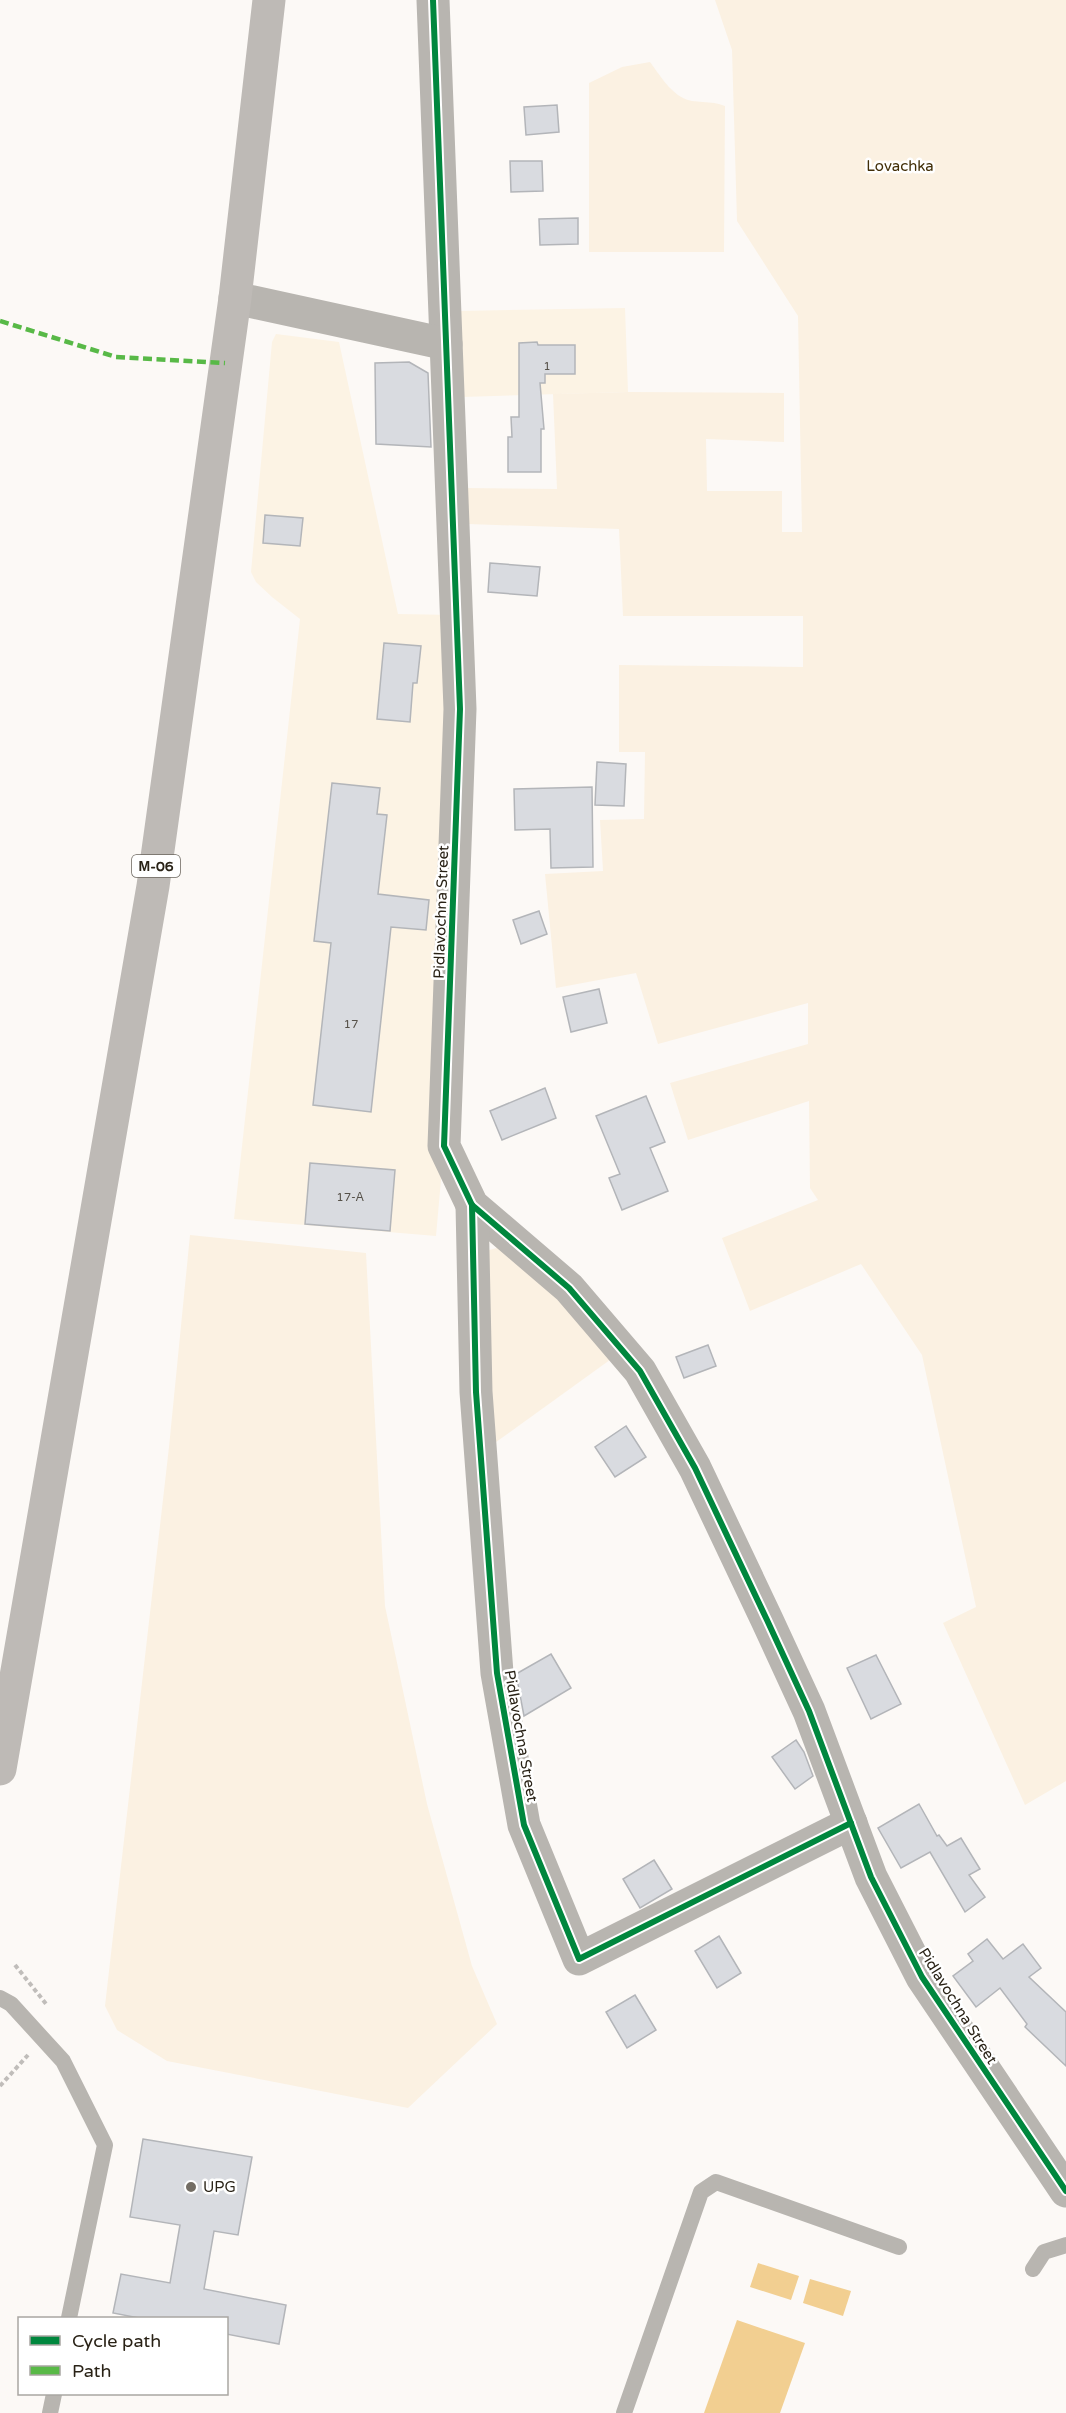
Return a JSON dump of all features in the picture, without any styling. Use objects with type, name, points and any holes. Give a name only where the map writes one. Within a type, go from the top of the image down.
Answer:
[{"type":"highway","name":"М-06","points":[[0,1769],[153,886],[235,298],[268,0]]},
{"type":"street","name":"Pidlavochna Street","points":[[433,0],[460,709],[444,1146],[472,1205],[568,1288],[640,1371],[695,1468],[809,1711],[871,1876],[922,1977],[1066,2191]]},
{"type":"street","points":[[235,298],[446,344]]},
{"type":"street","name":"Pidlavochna Street","points":[[472,1205],[476,1392],[497,1673],[525,1825],[579,1959],[850,1823]]},
{"type":"lane","points":[[0,1998],[11,2004],[63,2061],[105,2145],[69,2317]]},
{"type":"lane","points":[[624,2413],[701,2192],[716,2182],[899,2247]]},
{"type":"lane","points":[[1033,2269],[1044,2252],[1066,2245]]},
{"type":"lane","points":[[50,2413],[54,2395]]},
{"type":"shaded area","points":[[625,308],[628,392],[462,397],[459,311]]},
{"type":"shaded area","points":[[276,334],[339,342],[398,614],[456,615],[444,1146],[436,1236],[234,1219],[300,619],[256,582],[251,572],[272,342]]},
{"type":"shaded area","points":[[758,2263],[799,2276],[791,2300],[750,2287]]},
{"type":"shaded area","points":[[810,2279],[851,2291],[843,2316],[803,2303]]},
{"type":"shaded area","points":[[737,2320],[805,2343],[780,2413],[704,2413]]},
{"type":"green space","name":"Lovachka","points":[[715,0],[1066,0],[1066,1781],[1025,1805],[943,1623],[976,1607],[922,1355],[861,1264],[750,1311],[722,1238],[818,1200],[810,1188],[809,1101],[688,1140],[670,1083],[808,1044],[808,1003],[658,1044],[636,973],[556,988],[545,874],[603,871],[600,820],[644,819],[645,752],[619,752],[619,665],[803,667],[803,616],[623,616],[619,529],[468,524],[465,488],[557,489],[553,394],[784,393],[784,442],[706,439],[707,491],[782,491],[782,532],[802,532],[798,316],[737,221],[732,50]]},
{"type":"green space","points":[[650,62],[669,87],[683,98],[725,106],[724,252],[589,252],[589,83],[622,67]]},
{"type":"green space","points":[[190,1235],[366,1253],[385,1606],[427,1804],[472,1966],[497,2024],[408,2108],[167,2061],[117,2030],[105,2006],[169,1447]]},
{"type":"green space","points":[[500,1247],[521,1258],[614,1357],[492,1445],[486,1251]]},
{"type":"building","points":[[557,105],[559,132],[526,135],[524,107]]},
{"type":"building","points":[[510,161],[542,161],[543,191],[511,192]]},
{"type":"building","points":[[578,218],[578,244],[540,245],[539,219]]},
{"type":"building","points":[[537,342],[538,345],[575,345],[575,374],[545,374],[545,383],[540,383],[544,429],[541,429],[541,472],[508,472],[508,437],[512,437],[511,417],[519,417],[519,343]]},
{"type":"building","points":[[409,362],[428,373],[431,447],[376,444],[375,363]]},
{"type":"building","points":[[265,515],[303,518],[300,546],[263,543]]},
{"type":"building","points":[[490,563],[540,567],[537,596],[488,592]]},
{"type":"building","points":[[384,643],[421,646],[417,683],[413,683],[410,722],[377,719]]},
{"type":"building","points":[[597,762],[626,764],[624,806],[595,805]]},
{"type":"building","points":[[332,783],[380,788],[377,814],[387,815],[378,894],[429,900],[426,930],[391,927],[371,1112],[313,1105],[331,943],[314,941]]},
{"type":"building","points":[[592,787],[593,867],[551,868],[550,829],[515,830],[514,789]]},
{"type":"building","points":[[539,911],[547,934],[521,944],[513,920]]},
{"type":"building","points":[[599,989],[607,1023],[571,1032],[563,997]]},
{"type":"building","points":[[545,1088],[556,1118],[502,1140],[490,1111]]},
{"type":"building","points":[[646,1096],[665,1142],[650,1148],[668,1191],[622,1210],[609,1178],[620,1174],[596,1116]]},
{"type":"building","points":[[310,1163],[395,1170],[390,1231],[305,1224]]},
{"type":"building","points":[[708,1345],[716,1366],[684,1378],[676,1357]]},
{"type":"building","points":[[626,1426],[646,1457],[615,1477],[595,1447]]},
{"type":"building","points":[[551,1654],[571,1688],[524,1716],[516,1674]]},
{"type":"building","points":[[876,1655],[901,1704],[871,1719],[847,1668]]},
{"type":"building","points":[[796,1740],[804,1752],[813,1776],[795,1789],[772,1757]]},
{"type":"building","points":[[919,1804],[937,1836],[939,1835],[947,1846],[961,1838],[980,1869],[969,1875],[985,1897],[965,1912],[930,1852],[901,1868],[878,1828]]},
{"type":"building","points":[[654,1860],[672,1889],[640,1908],[623,1879]]},
{"type":"building","points":[[719,1936],[741,1973],[717,1988],[695,1951]]},
{"type":"building","points":[[987,1939],[1003,1959],[1023,1944],[1041,1968],[1029,1977],[1066,2012],[1066,2066],[1025,2027],[1027,2024],[1000,1988],[976,2007],[953,1976],[973,1961],[968,1954]]},
{"type":"building","points":[[635,1995],[656,2030],[627,2048],[606,2012]]},
{"type":"building","points":[[143,2139],[252,2157],[238,2235],[214,2231],[204,2289],[286,2305],[279,2344],[228,2334],[228,2317],[134,2317],[113,2313],[121,2274],[170,2283],[180,2225],[130,2217]]},
{"type":"marked path","points":[[0,321],[116,357],[225,363]]},
{"type":"cycle path","points":[[433,0],[460,709],[444,1146],[472,1205],[569,1288],[640,1371],[695,1468],[767,1620],[809,1711],[871,1877],[922,1977],[1066,2191]]},
{"type":"cycle path","points":[[472,1205],[476,1392],[497,1673],[524,1825],[579,1959],[851,1823]]},
{"type":"place","name":"UPG","points":[[191,2187]]}]
